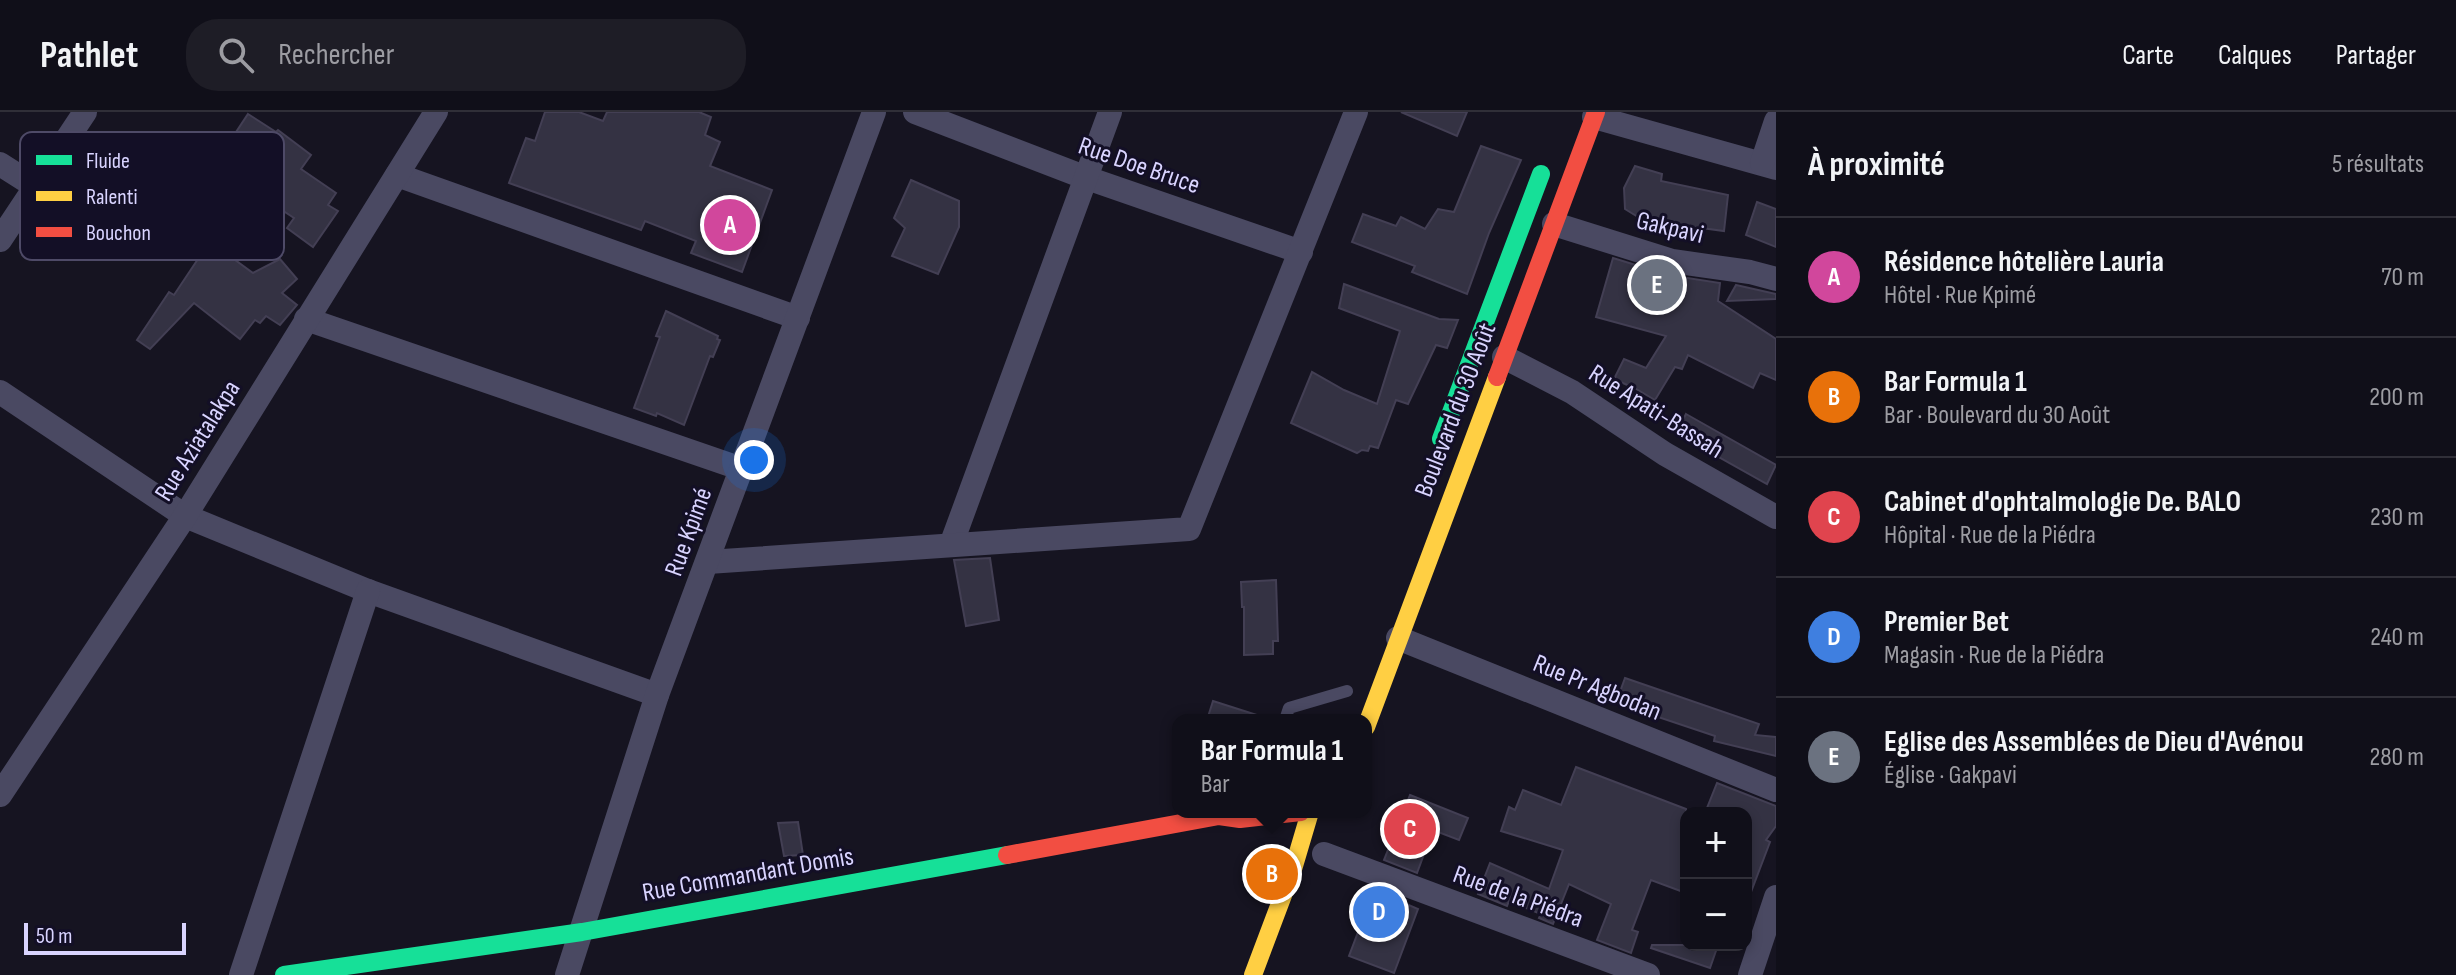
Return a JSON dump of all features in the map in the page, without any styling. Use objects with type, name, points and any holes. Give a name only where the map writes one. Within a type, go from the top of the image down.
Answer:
[{"type":"main road","name":"Boulevard du 30 Août","points":[[1371,714],[1595,115]]},
{"type":"main road","name":"Boulevard du 30 Août","points":[[1436,453],[1548,156]]},
{"type":"main road","name":"Rue Commandant Domis","points":[[284,975],[386,968],[1200,818]]},
{"type":"main road","points":[[1253,975],[1314,818]]},
{"type":"street","points":[[72,132],[85,112]]},
{"type":"street","name":"Rue Aziatalakpa","points":[[0,795],[185,516],[436,112]]},
{"type":"street","name":"Rue Kpimé","points":[[567,975],[657,695],[874,112]]},
{"type":"street","name":"Rue Doe Bruce","points":[[915,112],[1084,177],[1301,252]]},
{"type":"street","points":[[951,545],[1110,112]]},
{"type":"street","points":[[708,562],[1189,529],[1356,112]]},
{"type":"street","points":[[1595,115],[1769,166],[1776,121]]},
{"type":"street","points":[[0,164],[20,177]]},
{"type":"street","points":[[397,175],[798,318]]},
{"type":"street","points":[[0,240],[20,211]]},
{"type":"street","name":"Gakpavi","points":[[1554,224],[1672,261],[1750,272],[1776,279]]},
{"type":"street","points":[[306,319],[742,469]]},
{"type":"street","name":"Rue Apati-Bassah","points":[[1504,357],[1572,392],[1665,454],[1776,517]]},
{"type":"street","points":[[0,392],[185,516],[368,591],[657,695]]},
{"type":"street","points":[[241,975],[368,591]]},
{"type":"street","name":"Rue Pr Agbodan","points":[[1398,638],[1776,790]]},
{"type":"street","name":"Rue de la Piédra","points":[[1323,855],[1648,975]]},
{"type":"street","points":[[1750,975],[1776,897]]},
{"type":"lane","points":[[1287,714],[1289,708],[1347,691]]},
{"type":"building","points":[[545,112],[579,112],[603,121],[607,112],[699,112],[711,117],[705,135],[720,142],[710,166],[772,190],[742,272],[691,253],[696,241],[645,221],[641,230],[509,183],[526,138],[535,141]]},
{"type":"building","points":[[1401,112],[1467,112],[1457,136]]},
{"type":"building","points":[[248,114],[276,132],[236,132]]},
{"type":"building","points":[[284,135],[311,155],[301,169],[336,193],[328,205],[338,211],[313,247],[287,228],[294,218],[284,211]]},
{"type":"building","points":[[1481,146],[1521,160],[1467,294],[1412,272],[1415,266],[1352,242],[1363,214],[1396,226],[1401,217],[1425,229],[1438,209],[1454,212]]},
{"type":"building","points":[[1635,166],[1662,174],[1661,181],[1728,195],[1724,231],[1643,220],[1625,209],[1624,188]]},
{"type":"building","points":[[911,180],[959,201],[959,227],[938,274],[892,256],[905,228],[894,218]]},
{"type":"building","points":[[1757,202],[1776,209],[1776,247],[1746,235]]},
{"type":"building","points":[[1613,258],[1668,275],[1720,283],[1718,301],[1776,339],[1776,380],[1760,373],[1753,388],[1688,355],[1682,369],[1675,367],[1655,400],[1614,379],[1624,359],[1646,368],[1666,336],[1596,317]]},
{"type":"building","points":[[197,260],[235,260],[253,273],[281,260],[297,279],[282,293],[297,305],[280,325],[266,316],[260,323],[255,320],[240,339],[194,303],[150,349],[137,340],[169,292],[174,295]]},
{"type":"building","points":[[1344,284],[1439,319],[1458,320],[1447,348],[1436,345],[1408,404],[1396,400],[1378,448],[1370,446],[1368,451],[1357,453],[1291,423],[1312,372],[1377,404],[1400,331],[1339,308]]},
{"type":"building","points":[[1736,285],[1776,294],[1776,299],[1727,301]]},
{"type":"building","points":[[666,311],[718,336],[720,340],[713,357],[710,356],[684,425],[657,413],[656,416],[634,408],[660,337],[656,336]]},
{"type":"building","points":[[1686,414],[1776,465],[1767,484],[1676,433]]},
{"type":"building","points":[[990,558],[999,620],[966,626],[954,560]]},
{"type":"building","points":[[1276,580],[1278,641],[1273,641],[1273,654],[1244,655],[1241,582]]},
{"type":"building","points":[[1625,678],[1759,724],[1755,735],[1776,737],[1776,756],[1714,741],[1715,736],[1616,703]]},
{"type":"building","points":[[1213,701],[1254,714],[1209,714]]},
{"type":"building","points":[[1576,767],[1681,807],[1680,891],[1651,880],[1632,930],[1638,932],[1631,953],[1597,940],[1611,904],[1569,884],[1553,924],[1539,918],[1541,914],[1509,901],[1507,906],[1478,894],[1490,863],[1549,889],[1563,850],[1501,831],[1509,807],[1515,810],[1523,790],[1561,805]]},
{"type":"building","points":[[1717,783],[1776,806],[1776,826],[1766,840],[1770,842],[1752,889],[1752,807],[1707,807]]},
{"type":"building","points":[[1410,795],[1468,818],[1459,840],[1433,830],[1417,873],[1384,860]]},
{"type":"building","points":[[798,822],[803,855],[784,856],[778,823]]},
{"type":"building","points":[[1384,892],[1406,900],[1404,903],[1418,909],[1394,973],[1349,956],[1371,898]]},
{"type":"building","points":[[1652,945],[1680,945],[1680,951],[1716,951],[1710,968],[1651,948]]},
{"type":"traffic: fast","points":[[1441,439],[1541,174]]},
{"type":"traffic: fast","points":[[284,975],[582,932],[1007,855]]},
{"type":"traffic: slow","points":[[1371,714],[1497,377]]},
{"type":"traffic: slow","points":[[1253,975],[1294,866],[1308,818]]},
{"type":"traffic: jam","points":[[1497,377],[1596,112]]},
{"type":"traffic: jam","points":[[1007,855],[1208,818]]},
{"type":"traffic: jam","points":[[1233,818],[1249,818]]},
{"type":"place","name":"Résidence hôtelière Lauria","points":[[730,225]]},
{"type":"place","name":"Eglise des Assemblées de Dieu d'Avénou","points":[[1657,285]]},
{"type":"place","name":"Cabinet d'ophtalmologie De. BALO","points":[[1410,829]]},
{"type":"place","name":"Bar Formula 1","points":[[1272,874]]},
{"type":"place","name":"Premier Bet","points":[[1379,912]]}]
